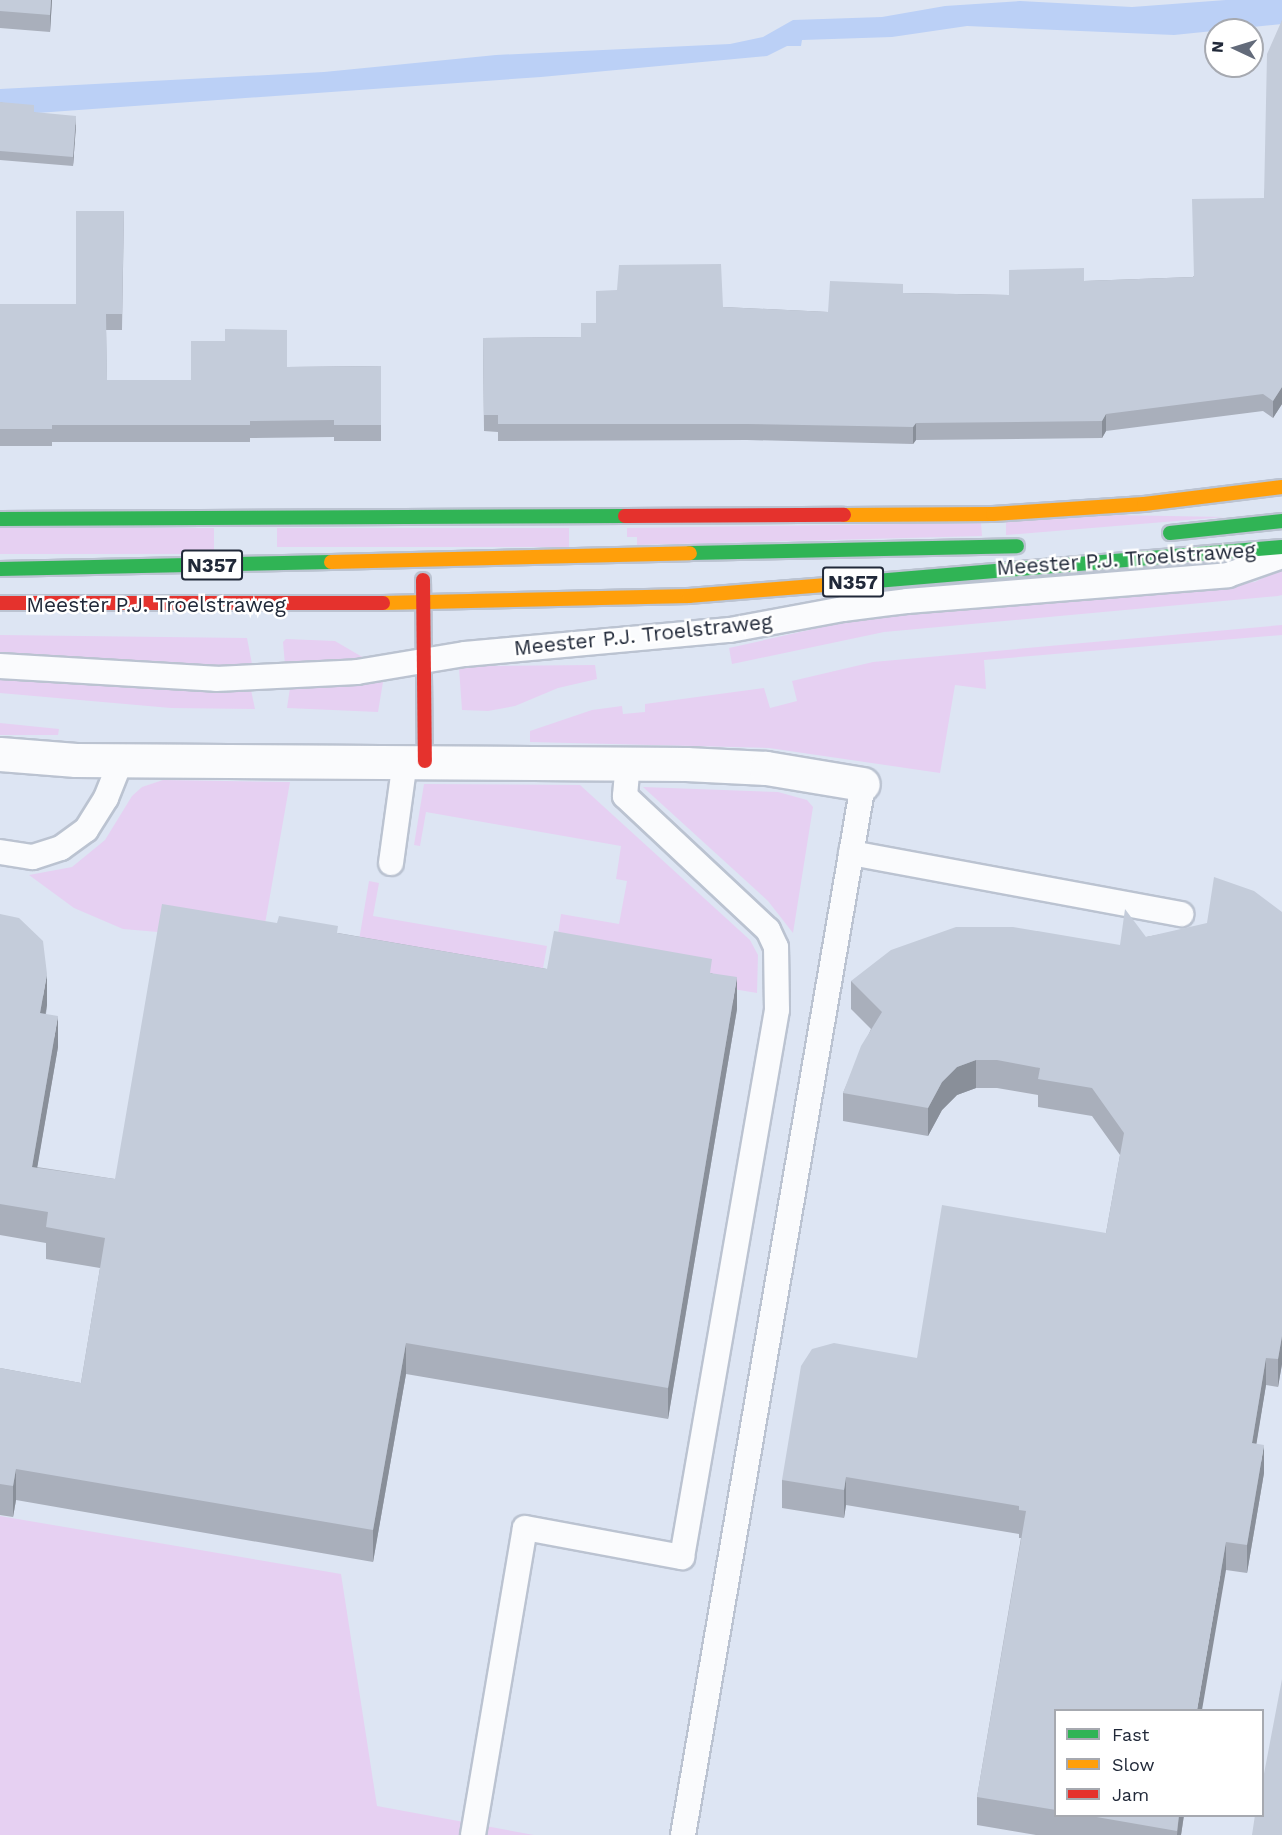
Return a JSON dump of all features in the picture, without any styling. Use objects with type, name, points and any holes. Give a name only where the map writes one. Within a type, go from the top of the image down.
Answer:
[{"type":"main road","points":[[0,519],[993,514],[1122,506],[1282,488]]},
{"type":"main road","name":"Meester P.J. Troelstraweg","points":[[0,603],[273,606],[761,591],[1253,537],[1282,521]]},
{"type":"main road","name":"Meester P.J. Troelstraweg","points":[[1159,534],[1253,537],[1282,547]]},
{"type":"main road","name":"Meester P.J. Troelstraweg","points":[[0,569],[995,547],[1030,544]]},
{"type":"main road","points":[[415,761],[424,661],[423,560]]},
{"type":"street","points":[[0,754],[76,760],[122,758],[415,761],[766,768],[863,784]]},
{"type":"lane","points":[[1248,492],[1253,537]]},
{"type":"lane","points":[[993,514],[995,547]]},
{"type":"lane","name":"Meester P.J. Troelstraweg","points":[[0,666],[216,679],[357,672],[465,654],[730,630],[843,609],[907,601],[1228,574],[1282,556]]},
{"type":"lane","points":[[0,852],[33,856],[61,848],[86,830],[106,798],[122,758]]},
{"type":"lane","points":[[391,863],[415,761]]},
{"type":"lane","points":[[473,1835],[525,1528],[682,1557],[777,1011],[776,947],[768,930],[625,796],[628,764]]},
{"type":"lane","points":[[683,1835],[863,784]]},
{"type":"lane","points":[[851,853],[1181,914]]},
{"type":"shaded area","points":[[1111,515],[1225,517],[1006,535],[1006,522]]},
{"type":"shaded area","points":[[981,523],[982,536],[637,545],[637,537],[627,537],[627,528]]},
{"type":"shaded area","points":[[0,528],[214,528],[214,554],[0,554]]},
{"type":"shaded area","points":[[277,528],[569,528],[569,547],[277,547]]},
{"type":"shaded area","points":[[1282,568],[1282,595],[1278,596],[884,632],[732,664],[729,648],[872,616],[1255,582]]},
{"type":"shaded area","points":[[1282,625],[1282,635],[984,660],[986,689],[955,685],[940,773],[769,748],[530,742],[530,731],[592,710],[622,706],[623,714],[645,712],[645,704],[764,688],[770,708],[797,701],[792,681],[873,662]]},
{"type":"shaded area","points":[[0,635],[247,638],[252,664],[251,667],[177,669],[0,656]]},
{"type":"shaded area","points":[[286,639],[335,641],[364,658],[285,665],[283,642]]},
{"type":"shaded area","points":[[595,665],[597,679],[558,688],[515,706],[488,711],[462,710],[459,668],[462,666]]},
{"type":"shaded area","points":[[0,677],[164,690],[251,690],[255,709],[171,708],[0,693]]},
{"type":"shaded area","points":[[378,679],[383,682],[378,712],[287,708],[290,688]]},
{"type":"shaded area","points":[[0,723],[59,729],[58,735],[0,735]]},
{"type":"shaded area","points":[[163,780],[290,782],[262,941],[123,929],[74,908],[29,875],[72,867],[105,840],[132,796],[142,787]]},
{"type":"shaded area","points":[[424,784],[580,785],[750,940],[758,955],[757,993],[662,977],[556,947],[561,914],[619,924],[627,881],[616,879],[621,846],[426,812],[420,846],[414,845]]},
{"type":"shaded area","points":[[643,787],[778,792],[807,800],[813,807],[793,933],[768,901]]},
{"type":"shaded area","points":[[369,881],[379,883],[373,916],[547,946],[539,990],[356,958]]},
{"type":"shaded area","points":[[0,1516],[341,1574],[377,1806],[534,1835],[0,1835]]},
{"type":"water","points":[[1226,0],[1282,0],[1282,24],[1264,26],[1264,18],[1204,18],[1204,32],[1174,35],[967,26],[892,37],[802,40],[801,46],[787,46],[767,56],[541,77],[37,113],[0,109],[0,89],[324,72],[496,55],[730,44],[763,37],[793,20],[882,17],[945,6],[1020,1],[1132,7]]},
{"type":"building","points":[[0,0],[51,0],[50,15],[0,11]]},
{"type":"building","points":[[1282,20],[1282,387],[1273,401],[1263,394],[1106,414],[1102,421],[916,423],[913,427],[498,424],[498,415],[484,415],[483,338],[581,337],[581,323],[596,323],[596,291],[617,290],[619,265],[721,264],[723,307],[828,312],[830,281],[903,284],[903,293],[1009,295],[1009,270],[1084,268],[1084,281],[1194,277],[1192,199],[1264,198],[1267,54]]},
{"type":"building","points":[[0,102],[34,105],[34,112],[76,116],[73,157],[0,151]]},
{"type":"building","points":[[76,211],[124,211],[122,314],[106,314],[107,380],[191,380],[191,341],[225,341],[225,329],[287,330],[287,367],[381,366],[381,425],[334,425],[334,420],[250,421],[250,425],[52,425],[52,429],[0,429],[0,304],[76,304]]},
{"type":"building","points":[[1214,877],[1254,891],[1282,912],[1282,1336],[1278,1359],[1266,1358],[1252,1443],[1264,1445],[1247,1545],[1226,1542],[1197,1709],[1054,1709],[1054,1810],[977,1797],[1026,1511],[1019,1510],[1019,1506],[846,1477],[844,1490],[782,1480],[801,1366],[812,1349],[834,1343],[917,1358],[942,1205],[1106,1233],[1124,1133],[1092,1088],[1038,1079],[1040,1068],[997,1060],[976,1060],[957,1067],[942,1082],[928,1108],[843,1093],[861,1046],[882,1012],[851,981],[891,950],[956,927],[1013,927],[1120,945],[1125,909],[1146,937],[1207,923]]},
{"type":"building","points":[[162,904],[277,923],[279,916],[338,926],[337,933],[547,969],[554,931],[712,959],[710,973],[737,977],[668,1388],[406,1343],[373,1530],[16,1469],[13,1486],[0,1484],[0,1368],[81,1383],[105,1238],[46,1227],[48,1212],[0,1204],[0,914],[19,918],[43,941],[47,974],[40,1013],[58,1016],[32,1167],[115,1179]]},
{"type":"building","points":[[1282,1679],[1282,1835],[1252,1835],[1255,1817],[1264,1817],[1264,1774]]},
{"type":"building","points":[[1096,1817],[1179,1817],[1177,1831]]},
{"type":"traffic: fast","points":[[0,519],[625,516]]},
{"type":"traffic: fast","points":[[1170,533],[1282,521]]},
{"type":"traffic: fast","points":[[690,553],[1017,546]]},
{"type":"traffic: fast","points":[[876,581],[1282,547]]},
{"type":"traffic: fast","points":[[0,569],[331,562]]},
{"type":"traffic: slow","points":[[844,515],[993,514],[1144,504],[1282,487]]},
{"type":"traffic: slow","points":[[331,562],[690,553]]},
{"type":"traffic: slow","points":[[383,603],[689,596],[876,581]]},
{"type":"traffic: jam","points":[[625,516],[844,515]]},
{"type":"traffic: jam","points":[[423,580],[425,761]]},
{"type":"traffic: jam","points":[[0,603],[383,603]]}]
